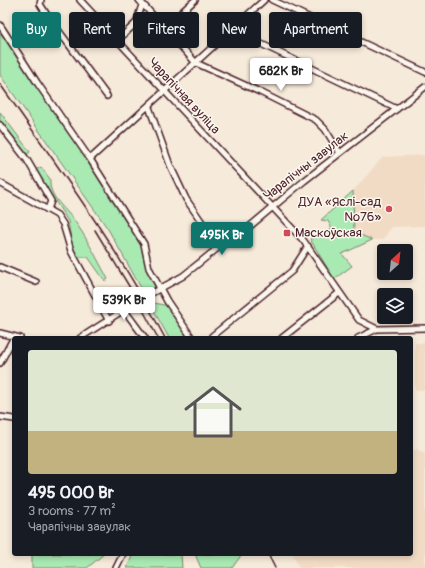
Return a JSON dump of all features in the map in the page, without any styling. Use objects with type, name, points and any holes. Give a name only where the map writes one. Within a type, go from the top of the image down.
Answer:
[{"type":"street","points":[[41,0],[40,4],[47,16],[108,96]]},
{"type":"street","name":"Чарапічная вуліца","points":[[80,0],[91,12]]},
{"type":"street","points":[[182,12],[195,0]]},
{"type":"street","points":[[251,12],[264,0]]},
{"type":"street","points":[[272,0],[425,72]]},
{"type":"street","points":[[125,33],[136,23],[141,3]]},
{"type":"street","points":[[141,3],[149,12]]},
{"type":"street","points":[[0,25],[38,84],[90,159],[144,244],[149,268],[191,336]]},
{"type":"street","points":[[261,44],[397,109]]},
{"type":"street","name":"Чарапічная вуліца","points":[[125,48],[308,246],[359,320],[377,328]]},
{"type":"street","points":[[182,48],[196,63],[260,92],[316,120],[325,129],[340,153]]},
{"type":"street","points":[[90,159],[212,48]]},
{"type":"street","name":"Чарапічны завулак","points":[[83,336],[144,298],[183,276],[220,246],[237,237],[272,207],[425,87]]},
{"type":"street","points":[[149,107],[170,165],[186,199],[220,246]]},
{"type":"street","points":[[0,125],[26,160],[51,201],[48,209]]},
{"type":"street","points":[[0,183],[57,215],[63,224],[71,250],[109,321]]},
{"type":"street","points":[[212,336],[292,271],[308,246]]},
{"type":"street","points":[[0,267],[36,282]]},
{"type":"street","points":[[285,336],[339,293]]},
{"type":"street","points":[[124,311],[143,336]]},
{"type":"street","points":[[362,336],[377,328],[425,328]]},
{"type":"street","points":[[0,333],[12,336]]},
{"type":"street","points":[[0,363],[12,341]]},
{"type":"street","points":[[0,417],[12,419]]},
{"type":"street","points":[[116,568],[122,556]]},
{"type":"shaded area","name":"ДУА «Яслі-сад №76»","points":[[425,155],[425,226],[391,227],[383,240],[372,240],[354,233],[353,191],[383,157]]},
{"type":"shaded area","points":[[415,343],[425,343],[425,390],[415,390]]},
{"type":"shaded area","points":[[417,449],[425,454],[425,568],[299,568],[294,556],[413,556],[413,450]]},
{"type":"green space","points":[[0,32],[86,159],[141,245],[145,264],[155,287],[144,293],[108,229],[0,75]]},
{"type":"green space","points":[[0,112],[30,152],[26,155],[0,120]]},
{"type":"green space","points":[[41,167],[50,179],[50,185],[54,196],[74,220],[88,241],[108,279],[105,281],[88,257],[78,257],[72,245],[68,221],[35,170]]},
{"type":"green space","points":[[353,191],[354,232],[372,240],[342,254],[352,266],[334,279],[310,239],[332,229],[328,221],[321,220]]},
{"type":"green space","points":[[149,302],[169,306],[187,336],[168,336]]},
{"type":"green space","points":[[32,556],[102,556],[87,568],[32,568]]},
{"type":"green space","points":[[132,556],[181,556],[182,568],[127,568]]},
{"type":"green space","points":[[196,556],[241,556],[232,568],[201,568]]},
{"type":"railway","points":[[0,84],[87,208],[128,272],[164,336]]},
{"type":"railway","points":[[95,230],[138,301],[157,336]]},
{"type":"railway","points":[[269,556],[275,568]]},
{"type":"place","name":"ДУА «Яслі-сад №76»","points":[[389,209]]},
{"type":"place","name":"Маскоўская","points":[[287,233]]}]
